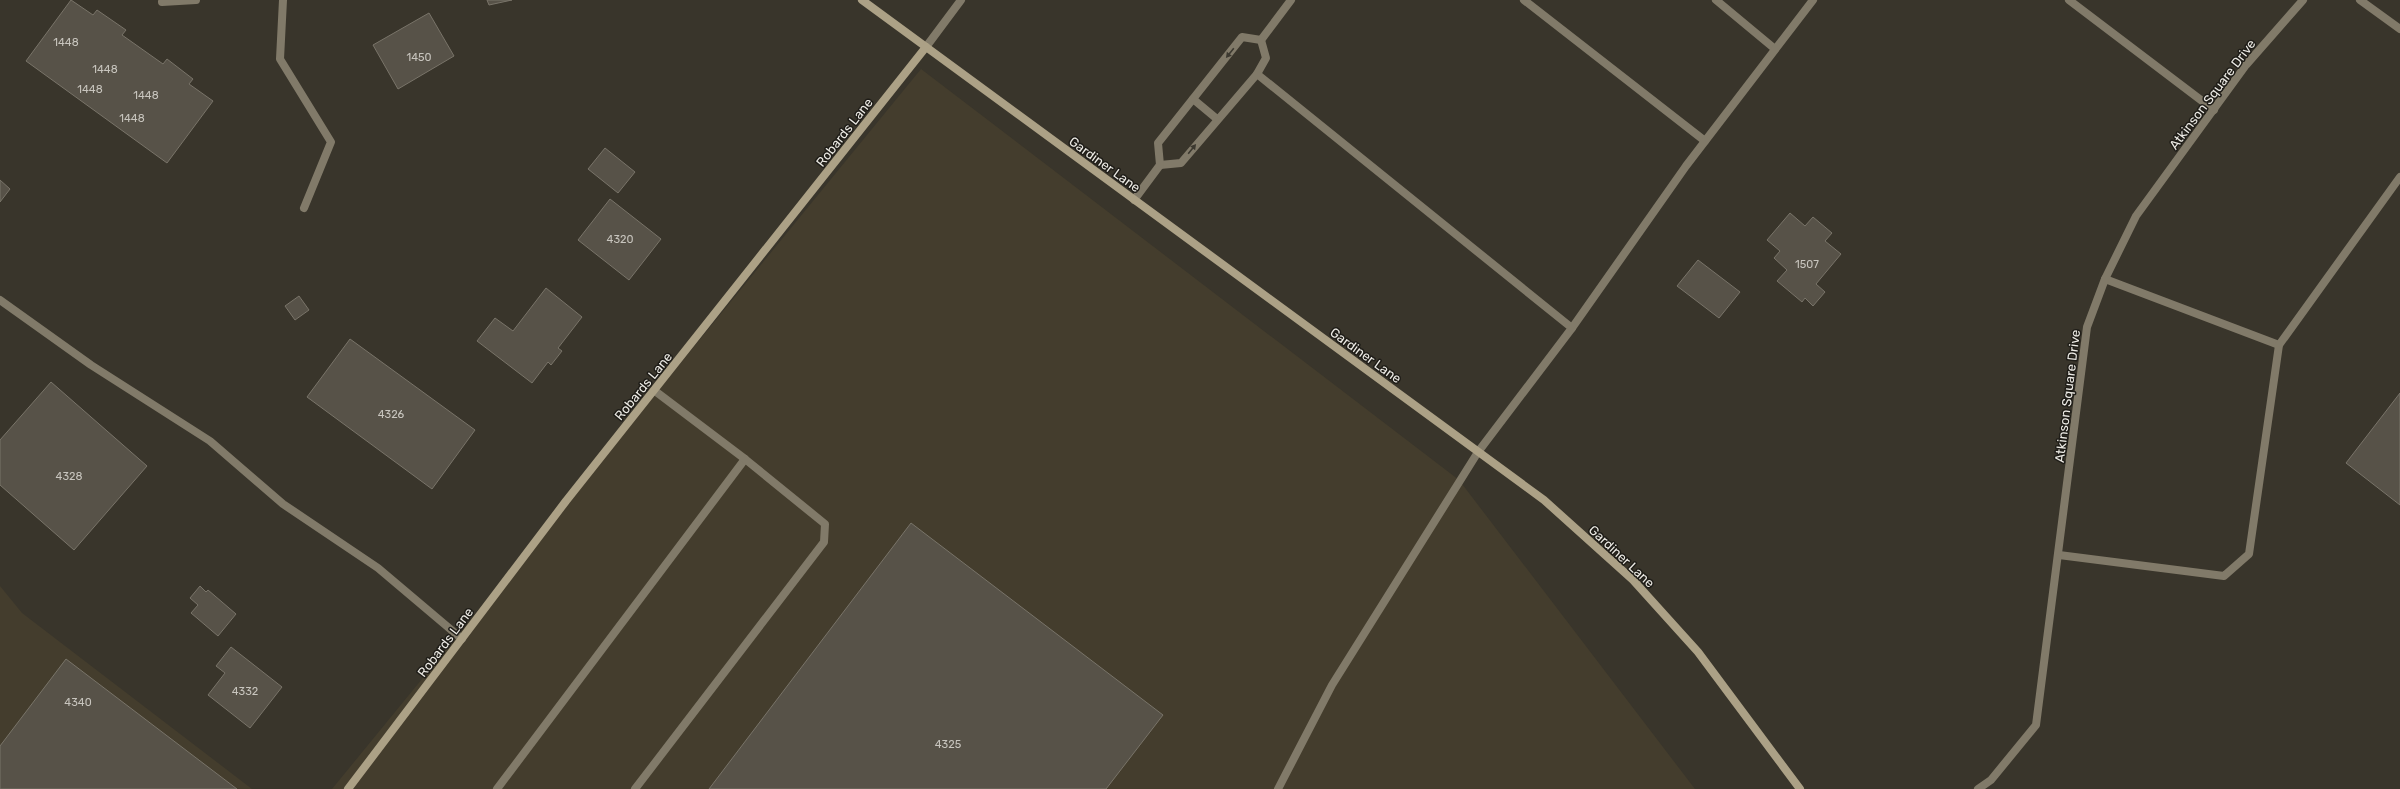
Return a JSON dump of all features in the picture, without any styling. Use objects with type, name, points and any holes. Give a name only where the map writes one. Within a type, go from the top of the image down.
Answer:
[{"type":"street","points":[[162,2],[196,0]]},
{"type":"street","points":[[283,0],[280,59],[331,142],[304,208]]},
{"type":"street","name":"Gardiner Lane","points":[[862,0],[1544,500],[1633,580],[1698,652],[1800,789]]},
{"type":"street","name":"Robards Lane","points":[[348,789],[566,501],[655,391],[926,47],[961,0]]},
{"type":"street","points":[[1261,40],[1291,0]]},
{"type":"street","points":[[1524,0],[1705,141]]},
{"type":"street","points":[[1716,0],[1775,49]]},
{"type":"street","points":[[1278,789],[1332,685],[1478,452],[1572,328],[1705,141],[1813,0]]},
{"type":"street","points":[[2069,0],[2214,110]]},
{"type":"street","name":"Atkinson Square Drive","points":[[1978,789],[1991,780],[2036,725],[2059,555],[2087,326],[2105,279],[2136,216],[2246,66],[2303,0]]},
{"type":"street","points":[[2360,0],[2400,30]]},
{"type":"street","points":[[1134,200],[1160,165],[1158,144],[1242,37],[1261,40]]},
{"type":"street","points":[[1160,165],[1181,163],[1257,74],[1266,58],[1261,40]]},
{"type":"street","points":[[1257,74],[1572,328]]},
{"type":"street","points":[[1193,99],[1217,119]]},
{"type":"street","points":[[2059,555],[2224,576],[2249,554],[2279,345],[2400,176]]},
{"type":"street","points":[[2105,279],[2279,345]]},
{"type":"street","points":[[0,300],[91,365],[210,441],[283,504],[378,568],[462,639]]},
{"type":"street","points":[[635,789],[824,542],[825,524],[745,459],[655,391]]},
{"type":"street","points":[[497,789],[745,459]]},
{"type":"shaded area","points":[[921,69],[1459,480],[1695,789],[332,789]]},
{"type":"shaded area","points":[[0,586],[22,613],[252,789],[0,789]]},
{"type":"building","points":[[71,0],[93,15],[97,10],[126,30],[122,35],[163,64],[167,59],[193,79],[189,84],[213,101],[167,163],[26,61]]},
{"type":"building","points":[[487,0],[512,0],[489,5]]},
{"type":"building","points":[[429,13],[454,56],[398,89],[373,45]]},
{"type":"building","points":[[605,148],[635,172],[618,193],[588,169]]},
{"type":"building","points":[[0,180],[10,189],[0,202]]},
{"type":"building","points":[[610,199],[661,239],[629,280],[578,240]]},
{"type":"building","points":[[1790,213],[1805,226],[1813,217],[1832,233],[1825,241],[1841,254],[1816,284],[1825,292],[1813,306],[1805,298],[1802,302],[1777,281],[1787,270],[1774,258],[1780,251],[1767,240]]},
{"type":"building","points":[[1698,260],[1740,292],[1719,318],[1677,286]]},
{"type":"building","points":[[546,288],[582,317],[558,348],[562,351],[551,365],[548,362],[532,383],[477,341],[495,318],[513,331]]},
{"type":"building","points":[[299,296],[309,310],[295,320],[285,306]]},
{"type":"building","points":[[350,339],[475,430],[432,489],[307,397]]},
{"type":"building","points":[[51,382],[147,466],[74,550],[0,485],[0,440]]},
{"type":"building","points":[[2400,393],[2400,505],[2346,463]]},
{"type":"building","points":[[911,523],[1163,715],[1106,789],[709,789]]},
{"type":"building","points":[[200,586],[206,592],[208,590],[236,614],[218,636],[191,613],[198,605],[190,598]]},
{"type":"building","points":[[231,647],[282,687],[250,728],[208,695],[225,673],[216,666]]},
{"type":"building","points":[[66,659],[237,789],[0,789],[0,746]]}]
